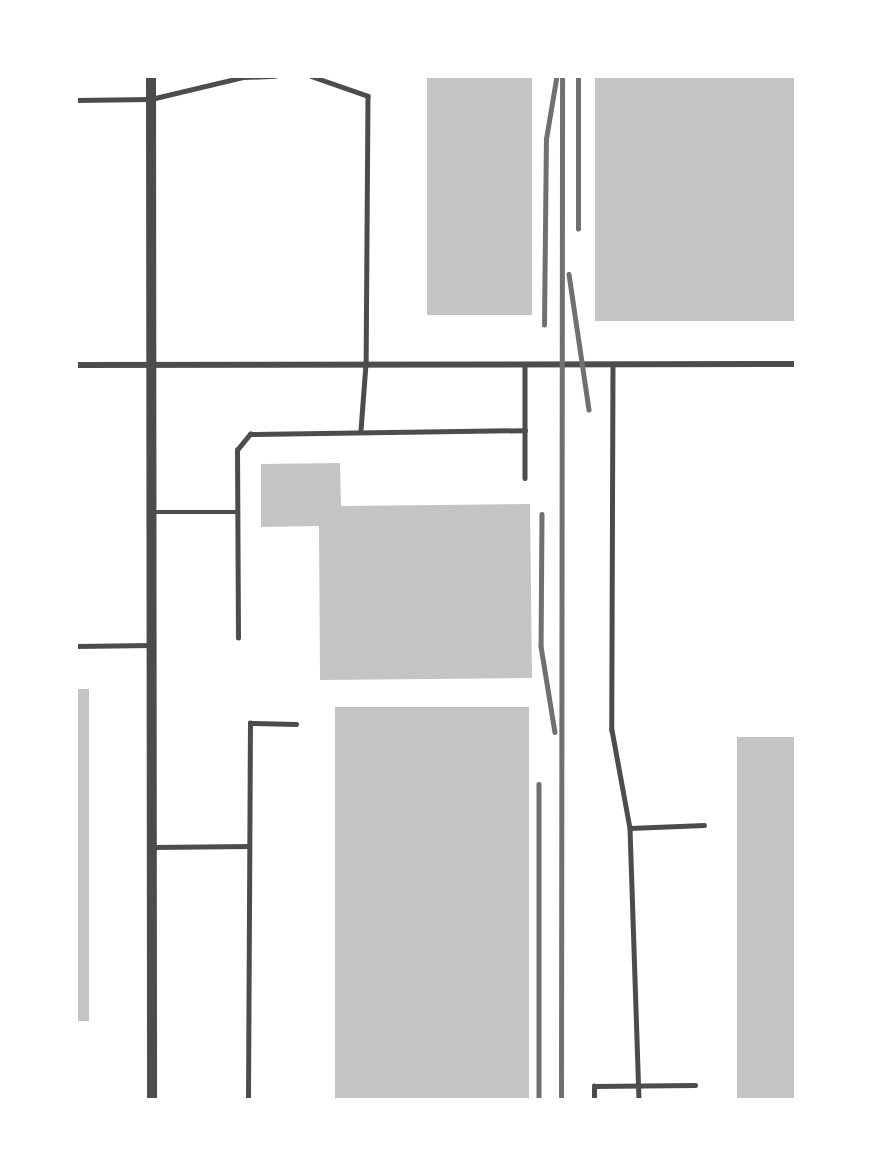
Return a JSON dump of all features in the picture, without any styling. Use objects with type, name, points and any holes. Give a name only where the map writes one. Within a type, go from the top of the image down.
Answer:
[{"type":"street","points":[[151,76],[152,1100]]},
{"type":"street","points":[[76,365],[795,364]]},
{"type":"lane","points":[[76,100],[151,99],[243,77],[275,76]]},
{"type":"lane","points":[[311,76],[368,96],[366,364],[361,431]]},
{"type":"lane","points":[[525,365],[525,478]]},
{"type":"lane","points":[[613,365],[612,730],[630,828],[639,1100]]},
{"type":"lane","points":[[238,638],[237,450],[250,434],[525,430]]},
{"type":"lane","points":[[151,512],[237,512]]},
{"type":"lane","points":[[76,646],[151,645]]},
{"type":"lane","points":[[248,1100],[249,723],[296,724]]},
{"type":"lane","points":[[630,828],[704,825]]},
{"type":"lane","points":[[152,848],[249,846]]},
{"type":"lane","points":[[594,1100],[594,1086],[694,1085]]},
{"type":"building","points":[[427,76],[532,76],[532,315],[427,315]]},
{"type":"building","points":[[595,76],[796,76],[796,321],[595,321]]},
{"type":"building","points":[[340,463],[341,506],[530,504],[532,678],[320,680],[319,526],[261,527],[261,464]]},
{"type":"building","points":[[76,689],[89,689],[89,1021],[76,1021]]},
{"type":"building","points":[[335,707],[529,707],[529,1100],[335,1100]]},
{"type":"building","points":[[737,737],[796,737],[796,1100],[737,1100]]},
{"type":"railway","points":[[561,1100],[562,76]]},
{"type":"railway","points":[[578,76],[578,229]]},
{"type":"railway","points":[[544,325],[546,139],[556,79]]},
{"type":"railway","points":[[569,274],[589,410]]},
{"type":"railway","points":[[542,514],[541,646],[555,732]]},
{"type":"railway","points":[[539,784],[539,1100]]}]
